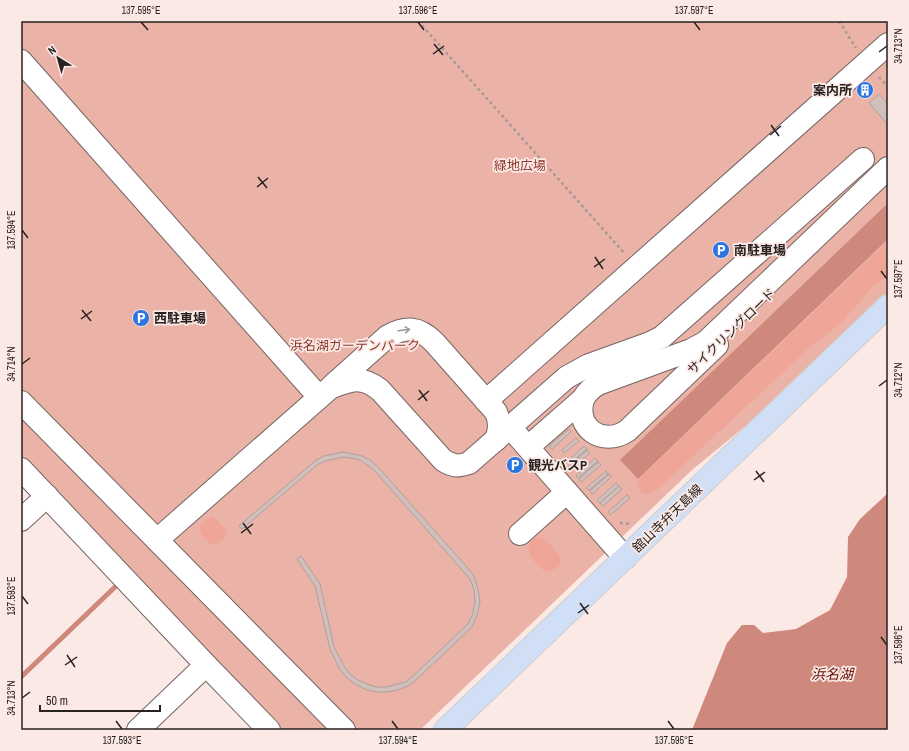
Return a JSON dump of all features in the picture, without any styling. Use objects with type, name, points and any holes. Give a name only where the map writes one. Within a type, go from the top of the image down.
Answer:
[{"type":"main road","name":"舘山寺弁天島線","points":[[445,730],[888,306]]},
{"type":"street","points":[[486,401],[888,44]]},
{"type":"street","points":[[21,61],[324,393]]},
{"type":"street","points":[[324,393],[348,381],[365,381],[373,384],[442,460],[450,465],[460,466],[469,463],[555,388],[577,371],[662,337],[863,159]]},
{"type":"street","name":"サイクリングロード","points":[[535,441],[598,384],[691,350],[706,342],[888,168]]},
{"type":"street","name":"サイクリングロード","points":[[583,399],[581,414],[583,421],[592,432],[599,435],[613,437],[627,431],[888,180]]},
{"type":"street","points":[[157,540],[388,336],[397,331],[407,329],[418,330],[426,335],[496,412],[500,430],[503,434],[567,492],[625,558]]},
{"type":"street","points":[[21,402],[344,730]]},
{"type":"street","points":[[21,468],[269,730]]},
{"type":"street","points":[[520,534],[567,492]]},
{"type":"street","points":[[21,520],[47,496]]},
{"type":"street","points":[[138,730],[206,665]]},
{"type":"path","points":[[418,21],[637,267]]},
{"type":"green space","name":"浜名湖ガーデンパーク","points":[[21,21],[888,21],[888,294],[783,395],[692,470],[420,730],[276,730],[21,464]]},
{"type":"shaded area","points":[[888,241],[888,275],[872,288],[841,323],[808,349],[657,490],[651,494],[645,495],[641,492],[638,487],[638,480]]},
{"type":"shaded area","points":[[213,516],[225,528],[227,535],[217,544],[212,545],[203,538],[199,529],[204,521]]},
{"type":"shaded area","points":[[537,537],[547,542],[561,558],[559,566],[555,569],[546,572],[537,565],[530,555],[529,545],[531,541]]},
{"type":"water","points":[[888,203],[888,239],[638,479],[620,460]]},
{"type":"water","name":"浜名湖","points":[[888,493],[888,730],[692,730],[727,643],[742,625],[754,625],[763,633],[796,629],[830,610],[847,577],[848,537],[860,519]]},
{"type":"building","name":"案内所","points":[[861,81],[864,84],[867,81],[874,89],[863,98],[856,91],[859,88],[857,84]]},
{"type":"building","points":[[879,94],[888,104],[888,125],[869,103]]},
{"type":"building","points":[[569,429],[571,432],[552,449],[549,446]]},
{"type":"building","points":[[576,438],[579,441],[564,453],[562,450]]},
{"type":"building","points":[[584,446],[587,449],[572,462],[570,459]]},
{"type":"building","points":[[587,450],[590,453],[571,470],[568,467]]},
{"type":"building","points":[[343,452],[362,456],[370,460],[378,467],[466,566],[474,576],[478,589],[480,602],[472,627],[417,679],[408,686],[398,690],[376,692],[365,689],[346,677],[339,668],[330,649],[315,586],[297,559],[301,556],[320,584],[334,647],[344,666],[350,674],[358,680],[376,687],[386,687],[406,682],[468,624],[473,613],[475,601],[474,590],[470,579],[374,470],[360,460],[351,458],[343,457],[325,461],[317,465],[242,529],[239,526],[315,461],[324,456]]},
{"type":"building","points":[[595,458],[598,461],[578,478],[576,476]]},
{"type":"building","points":[[598,462],[601,465],[581,482],[579,479]]},
{"type":"building","points":[[606,471],[608,474],[589,490],[586,488]]},
{"type":"building","points":[[609,474],[611,477],[592,494],[590,491]]},
{"type":"building","points":[[616,483],[619,486],[600,503],[597,500]]},
{"type":"building","points":[[619,486],[622,489],[603,506],[600,503]]},
{"type":"building","points":[[627,495],[630,498],[610,515],[608,512]]},
{"type":"waterway","points":[[21,677],[115,587]]},
{"type":"place","name":"案内所","points":[[865,90]]},
{"type":"place","name":"南駐車場","points":[[721,250]]},
{"type":"place","name":"西駐車場","points":[[141,318]]},
{"type":"place","name":"観光バスP","points":[[515,465]]},
{"type":"park label","name":"緑地広場","points":[[520,165]]}]
